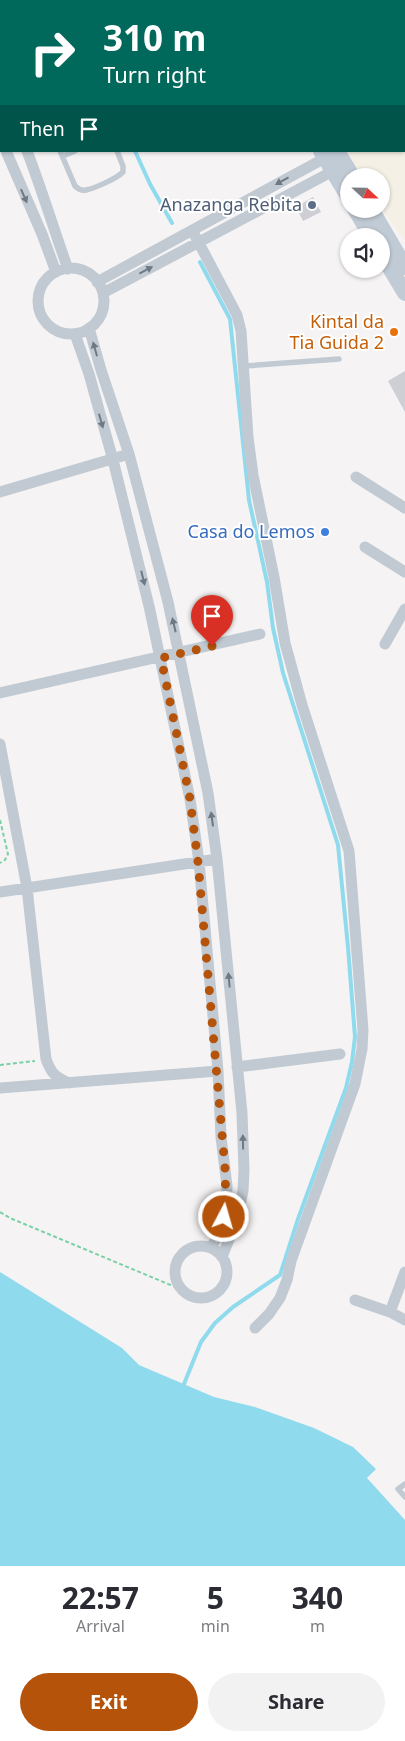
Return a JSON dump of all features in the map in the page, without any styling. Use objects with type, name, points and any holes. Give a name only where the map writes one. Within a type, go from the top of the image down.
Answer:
[{"type":"street","points":[[0,154],[6,152],[42,234],[56,272]]},
{"type":"street","points":[[28,152],[68,269]]},
{"type":"street","points":[[97,282],[329,158]]},
{"type":"street","points":[[329,158],[342,168]]},
{"type":"street","points":[[329,158],[340,180]]},
{"type":"street","points":[[102,293],[199,242],[329,158]]},
{"type":"street","points":[[376,218],[405,267]]},
{"type":"street","points":[[192,230],[237,315],[241,331],[245,366],[248,437],[253,475],[274,577],[285,643],[302,705],[349,851],[363,1030],[362,1049],[355,1084],[292,1261],[287,1280],[280,1298],[269,1314],[255,1328]]},
{"type":"street","points":[[390,268],[405,293]]},
{"type":"street","points":[[68,269],[84,272],[97,282],[102,293],[103,308],[100,316],[89,328],[75,334],[65,334],[56,331],[47,324],[42,316],[38,301],[42,287],[48,278],[56,272],[68,269]]},
{"type":"street","points":[[89,328],[129,454],[168,602],[208,792],[218,860],[242,1113],[244,1170],[243,1191],[236,1222],[222,1257]]},
{"type":"street","points":[[75,334],[89,374],[150,606],[190,799],[198,862],[218,1071],[227,1186],[226,1206],[221,1229],[211,1248]]},
{"type":"street","points":[[0,492],[129,454]]},
{"type":"street","points":[[356,477],[405,508]]},
{"type":"street","points":[[365,547],[405,572]]},
{"type":"street","points":[[385,644],[405,609]]},
{"type":"street","points":[[0,693],[180,654],[260,634]]},
{"type":"street","points":[[0,744],[27,888],[46,1059],[56,1078],[68,1083]]},
{"type":"street","points":[[0,892],[218,860]]},
{"type":"street","points":[[237,1067],[340,1054]]},
{"type":"street","points":[[0,1088],[218,1071]]},
{"type":"street","points":[[199,1246],[211,1248],[216,1250],[222,1257],[227,1272],[226,1280],[216,1293],[200,1298],[185,1291],[179,1285],[176,1277],[178,1260],[191,1248],[199,1246]]},
{"type":"street","points":[[390,1312],[405,1272]]},
{"type":"street","points":[[354,1300],[390,1312],[405,1320]]},
{"type":"lane","points":[[62,154],[75,186],[80,190],[86,190],[123,172],[123,166],[117,152]]},
{"type":"lane","points":[[245,366],[339,359]]},
{"type":"lane","points":[[405,1484],[398,1489],[405,1497]]},
{"type":"path","points":[[0,820],[8,854],[5,860],[0,862]]},
{"type":"path","points":[[0,1065],[46,1059]]},
{"type":"path","points":[[0,1212],[10,1218],[185,1291]]},
{"type":"sand","points":[[342,152],[405,152],[405,241],[388,218],[390,218],[390,168],[353,168]]},
{"type":"water","points":[[0,1272],[122,1348],[139,1365],[214,1397],[255,1407],[314,1428],[353,1447],[376,1469],[367,1478],[405,1520],[405,1566],[0,1566]]},
{"type":"building","points":[[313,197],[321,212],[303,221],[296,207]]},
{"type":"building","points":[[405,371],[405,412],[388,381]]},
{"type":"waterway","points":[[135,152],[150,184],[172,223]]},
{"type":"waterway","points":[[184,1384],[201,1342],[215,1323],[233,1307],[280,1275],[298,1219],[346,1088],[355,1037],[338,845],[283,673],[273,628],[267,582],[249,500],[230,319],[200,262]]},
{"type":"place","name":"Anazanga Rebita","points":[[312,205]]},
{"type":"place","name":"Kintal da Tia Guida 2","points":[[394,332]]},
{"type":"place","name":"Casa do Lemos","points":[[325,532]]},
{"type":"route","points":[[212,646],[161,658],[190,799],[198,862],[227,1186],[224,1217]]}]
